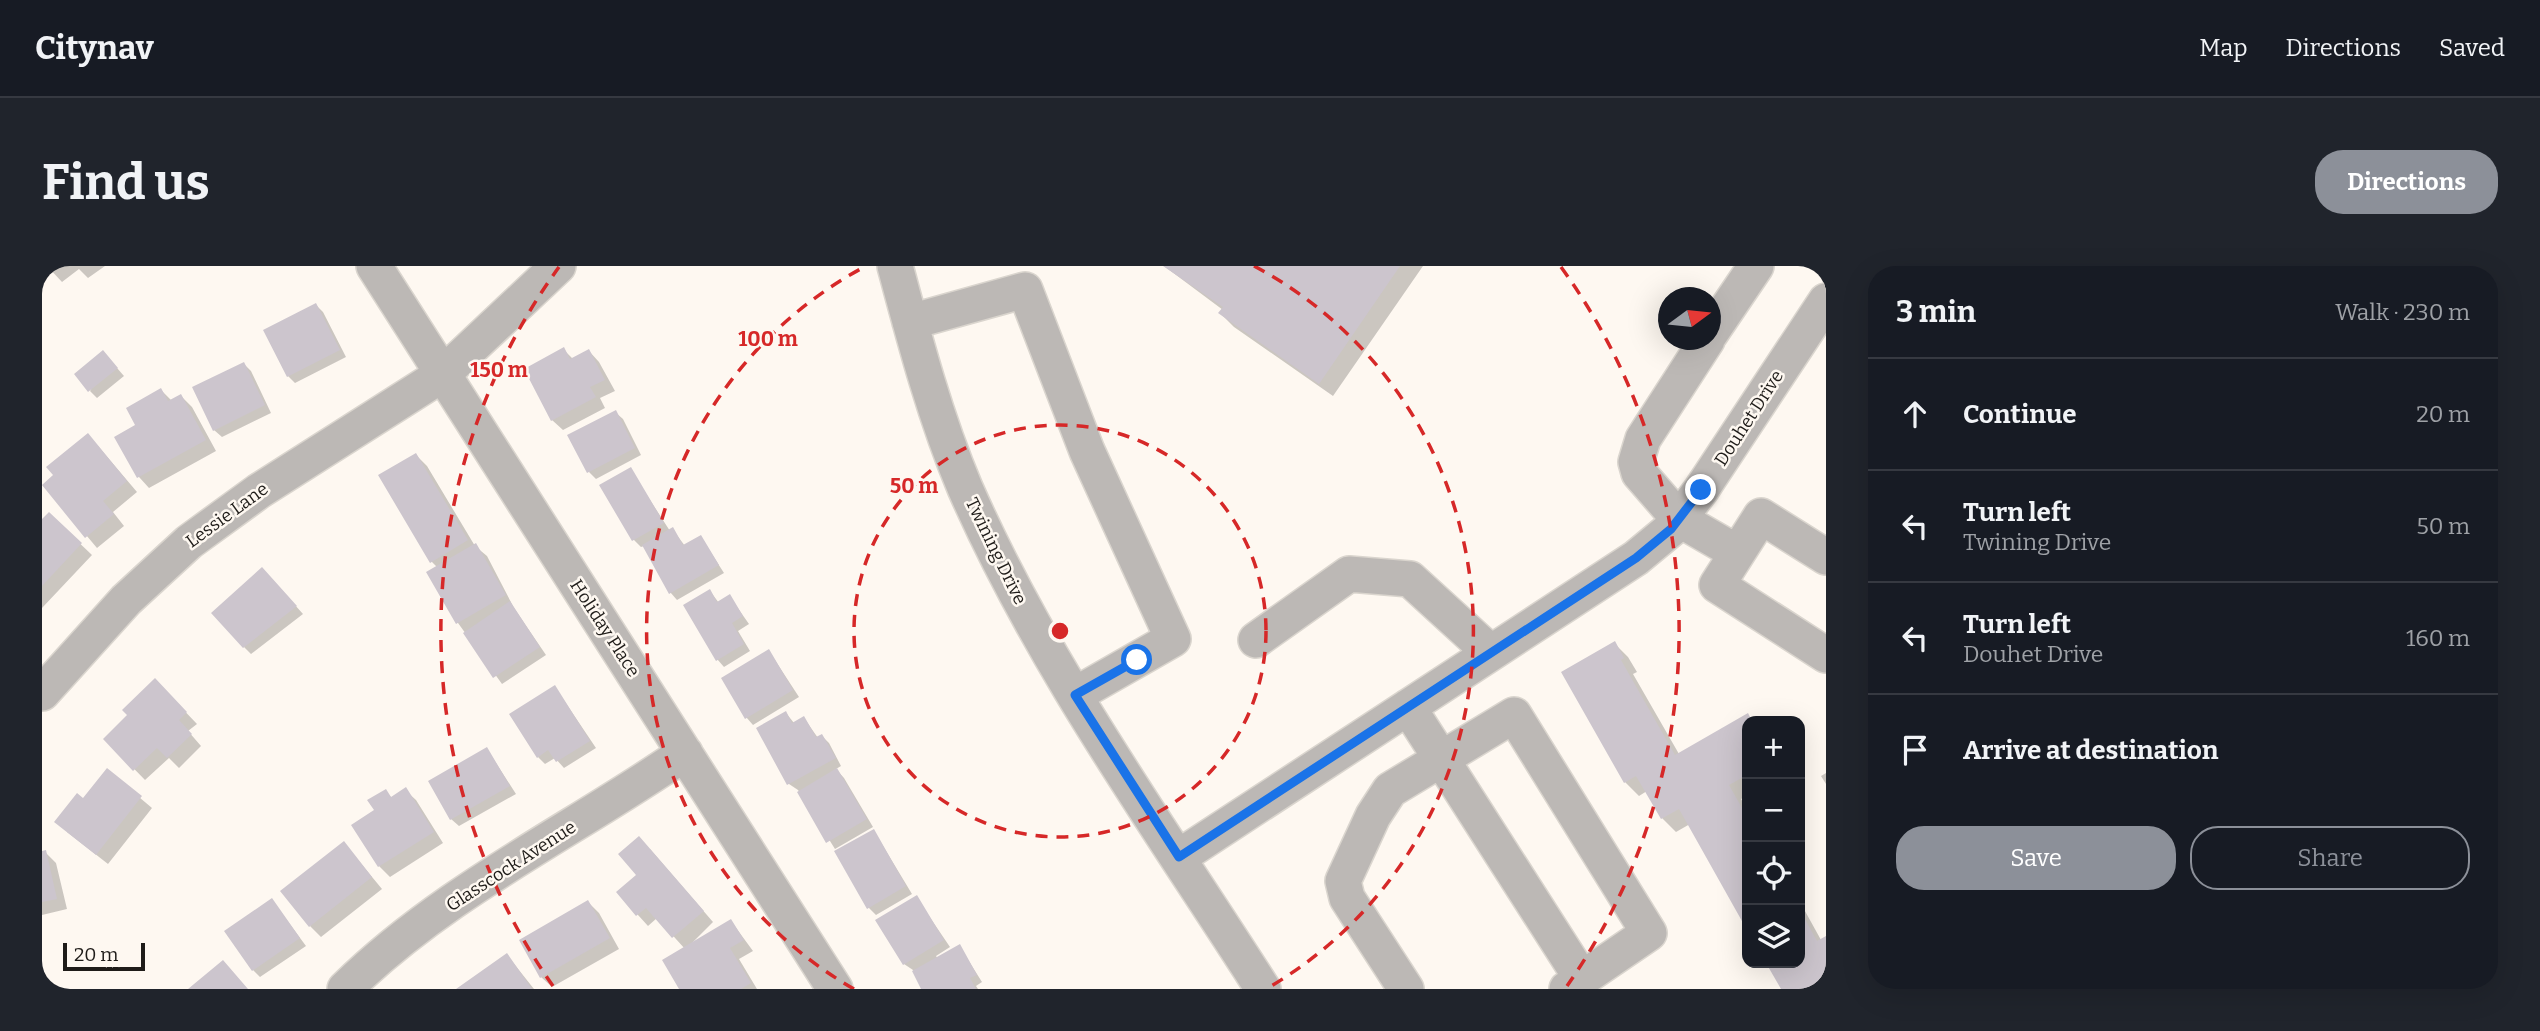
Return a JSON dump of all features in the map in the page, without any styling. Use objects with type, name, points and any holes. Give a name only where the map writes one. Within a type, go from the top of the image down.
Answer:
[{"type":"street","name":"Holiday Place","points":[[374,266],[835,989]]},
{"type":"street","name":"Lessie Lane","points":[[42,693],[126,600],[189,542],[259,491],[443,374],[558,266]]},
{"type":"street","name":"Twining Drive","points":[[895,266],[922,366],[965,487],[1015,592],[1075,695],[1263,989]]},
{"type":"street","points":[[1721,318],[1756,266]]},
{"type":"street","points":[[910,322],[1025,290],[1092,463],[1174,639],[1075,695]]},
{"type":"street","name":"Douhet Drive","points":[[1179,857],[1636,558],[1679,519],[1823,313]]},
{"type":"street","points":[[1701,350],[1643,439],[1636,462],[1639,473],[1679,519],[1736,552]]},
{"type":"street","points":[[1826,557],[1761,516],[1717,585],[1826,655]]},
{"type":"street","points":[[1256,640],[1349,574],[1409,579],[1491,653]]},
{"type":"street","points":[[1406,989],[1347,898],[1343,881],[1373,816],[1390,790],[1440,758],[1514,715],[1649,933],[1575,984],[1440,758],[1408,708]]},
{"type":"street","name":"Glasscock Avenue","points":[[345,989],[396,942],[442,910],[685,753]]},
{"type":"building","points":[[1163,266],[1400,266],[1319,384],[1218,313],[1223,307]]},
{"type":"building","points":[[316,303],[340,350],[287,377],[263,330]]},
{"type":"building","points":[[564,347],[570,359],[589,349],[605,380],[590,387],[596,397],[551,421],[524,369]]},
{"type":"building","points":[[103,350],[118,368],[88,392],[74,374]]},
{"type":"building","points":[[244,362],[265,405],[213,431],[192,387]]},
{"type":"building","points":[[161,388],[168,401],[181,394],[206,440],[137,478],[114,437],[135,425],[126,408]]},
{"type":"building","points":[[616,410],[635,448],[587,473],[567,435]]},
{"type":"building","points":[[88,433],[127,481],[103,501],[114,514],[85,538],[42,485],[53,475],[46,467]]},
{"type":"building","points":[[416,453],[468,540],[430,563],[378,475]]},
{"type":"building","points":[[631,467],[664,523],[632,541],[599,485]]},
{"type":"building","points":[[49,512],[82,543],[42,586],[42,519]]},
{"type":"building","points":[[673,527],[683,545],[701,535],[719,565],[669,594],[642,545]]},
{"type":"building","points":[[476,543],[506,595],[456,624],[426,572]]},
{"type":"building","points":[[262,567],[297,606],[243,648],[211,613]]},
{"type":"building","points":[[710,589],[717,602],[730,594],[743,616],[732,623],[744,644],[716,661],[683,605]]},
{"type":"building","points":[[510,601],[540,647],[493,678],[463,633]]},
{"type":"building","points":[[1615,641],[1624,658],[1621,660],[1675,755],[1742,716],[1742,778],[1729,785],[1742,808],[1742,921],[1679,809],[1661,819],[1636,776],[1624,783],[1561,672]]},
{"type":"building","points":[[769,649],[793,690],[745,719],[721,678]]},
{"type":"building","points":[[155,678],[187,712],[179,720],[192,734],[167,758],[157,748],[133,771],[103,739],[127,715],[122,710]]},
{"type":"building","points":[[555,685],[590,741],[556,762],[548,750],[537,758],[509,714]]},
{"type":"building","points":[[786,711],[792,723],[804,716],[816,737],[822,734],[836,758],[787,785],[756,728]]},
{"type":"building","points":[[487,747],[510,786],[450,820],[428,781]]},
{"type":"building","points":[[107,768],[142,796],[96,855],[54,822],[77,793],[83,798]]},
{"type":"building","points":[[837,768],[867,819],[826,843],[797,792]]},
{"type":"building","points":[[406,787],[434,832],[378,867],[351,825],[374,810],[367,800],[386,789],[391,797]]},
{"type":"building","points":[[874,829],[906,886],[867,909],[834,851]]},
{"type":"building","points":[[639,836],[704,911],[672,938],[646,908],[636,916],[616,892],[636,875],[618,854]]},
{"type":"building","points":[[344,841],[372,877],[309,927],[280,891]]},
{"type":"building","points":[[46,850],[57,899],[42,902],[42,851]]},
{"type":"building","points":[[917,895],[944,940],[903,965],[875,920]]},
{"type":"building","points":[[272,898],[300,938],[252,971],[224,931]]},
{"type":"building","points":[[588,900],[610,938],[540,978],[519,940]]},
{"type":"building","points":[[731,919],[744,940],[730,948],[751,983],[741,989],[679,989],[662,960]]},
{"type":"building","points":[[1805,919],[1817,941],[1826,936],[1826,986],[1820,989],[1781,989],[1769,968],[1805,968]]},
{"type":"building","points":[[960,944],[977,975],[970,978],[976,989],[921,989],[912,971]]},
{"type":"building","points":[[507,953],[532,989],[456,989]]},
{"type":"building","points":[[223,960],[248,989],[188,989]]},
{"type":"route","points":[[1137,660],[1075,695],[1179,857],[1636,558],[1671,529],[1701,490]]}]
